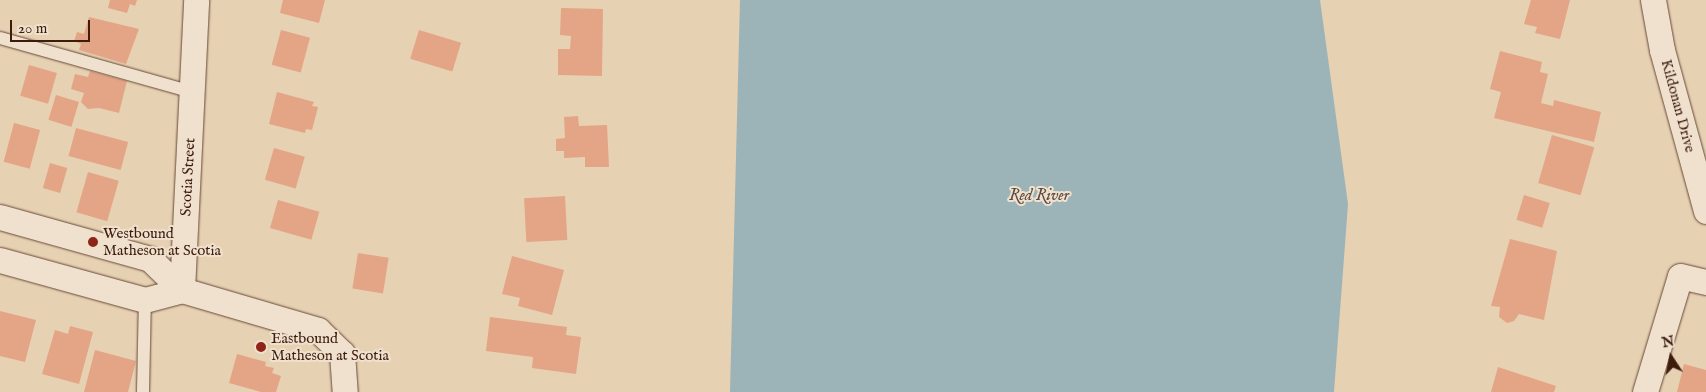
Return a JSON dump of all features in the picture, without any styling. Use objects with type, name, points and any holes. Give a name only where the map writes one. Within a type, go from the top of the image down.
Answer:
[{"type":"street","name":"Scotia Street","points":[[182,290],[196,0]]},
{"type":"street","name":"Kildonan Drive","points":[[1653,0],[1662,50],[1706,211]]},
{"type":"street","points":[[0,217],[150,259],[182,290],[318,330],[342,353],[345,392]]},
{"type":"street","points":[[0,260],[146,300],[182,290]]},
{"type":"street","points":[[1645,392],[1680,276],[1706,282]]},
{"type":"lane","points":[[0,38],[192,92]]},
{"type":"lane","points":[[143,392],[146,300]]},
{"type":"water","name":"Red River","points":[[740,0],[1320,0],[1348,204],[1334,392],[730,392]]},
{"type":"building","points":[[110,0],[137,0],[135,6],[130,4],[127,13],[108,8]]},
{"type":"building","points":[[283,0],[325,0],[319,23],[280,13]]},
{"type":"building","points":[[1531,0],[1570,0],[1560,39],[1535,33],[1537,27],[1524,24]]},
{"type":"building","points":[[561,8],[603,9],[602,76],[558,75],[558,49],[570,49],[571,36],[560,35]]},
{"type":"building","points":[[89,17],[139,29],[126,64],[79,50],[81,44],[74,41],[77,32],[84,34]]},
{"type":"building","points":[[281,30],[310,38],[301,73],[272,65]]},
{"type":"building","points":[[419,30],[461,43],[452,72],[410,59]]},
{"type":"building","points":[[1500,51],[1542,62],[1540,72],[1548,74],[1541,103],[1553,106],[1554,100],[1601,112],[1594,142],[1494,118],[1501,92],[1490,89]]},
{"type":"building","points":[[29,65],[57,73],[48,104],[20,96]]},
{"type":"building","points":[[90,71],[127,81],[119,113],[99,108],[88,109],[81,102],[84,93],[71,89],[75,74],[88,77]]},
{"type":"building","points":[[277,92],[314,102],[312,106],[318,107],[312,130],[306,129],[305,133],[269,124]]},
{"type":"building","points":[[56,95],[79,102],[71,127],[48,120]]},
{"type":"building","points":[[578,116],[579,126],[607,125],[609,167],[585,167],[585,157],[564,158],[564,151],[556,151],[556,139],[565,138],[564,117]]},
{"type":"building","points":[[14,123],[40,130],[30,169],[4,162]]},
{"type":"building","points":[[76,128],[128,142],[121,170],[68,156]]},
{"type":"building","points":[[1552,135],[1594,147],[1581,195],[1538,183]]},
{"type":"building","points":[[274,148],[305,157],[296,189],[265,180]]},
{"type":"building","points":[[50,163],[67,168],[60,193],[43,188]]},
{"type":"building","points":[[88,172],[119,181],[107,221],[76,212]]},
{"type":"building","points":[[1524,195],[1550,203],[1542,228],[1516,220]]},
{"type":"building","points":[[565,196],[567,240],[526,242],[524,198]]},
{"type":"building","points":[[278,200],[319,212],[311,240],[270,228]]},
{"type":"building","points":[[1510,239],[1557,251],[1544,320],[1519,314],[1514,321],[1507,323],[1499,317],[1500,307],[1491,306]]},
{"type":"building","points":[[358,253],[389,258],[383,293],[352,289]]},
{"type":"building","points":[[512,256],[564,270],[552,315],[518,306],[520,298],[502,294]]},
{"type":"building","points":[[0,311],[36,320],[25,362],[0,356]]},
{"type":"building","points":[[490,317],[567,327],[566,335],[581,337],[576,374],[532,368],[533,357],[486,351]]},
{"type":"building","points":[[70,326],[93,332],[79,384],[42,374],[55,330],[68,334]]},
{"type":"building","points":[[95,350],[136,361],[128,392],[84,392]]},
{"type":"building","points":[[237,354],[266,362],[265,366],[274,368],[272,373],[281,376],[276,392],[261,392],[229,383]]},
{"type":"building","points":[[1684,364],[1706,370],[1706,392],[1677,392]]},
{"type":"building","points":[[1498,367],[1556,386],[1554,392],[1491,392]]},
{"type":"place","name":"Westbound Matheson at Scotia","points":[[93,242]]},
{"type":"place","name":"Eastbound Matheson at Scotia","points":[[261,347]]}]
